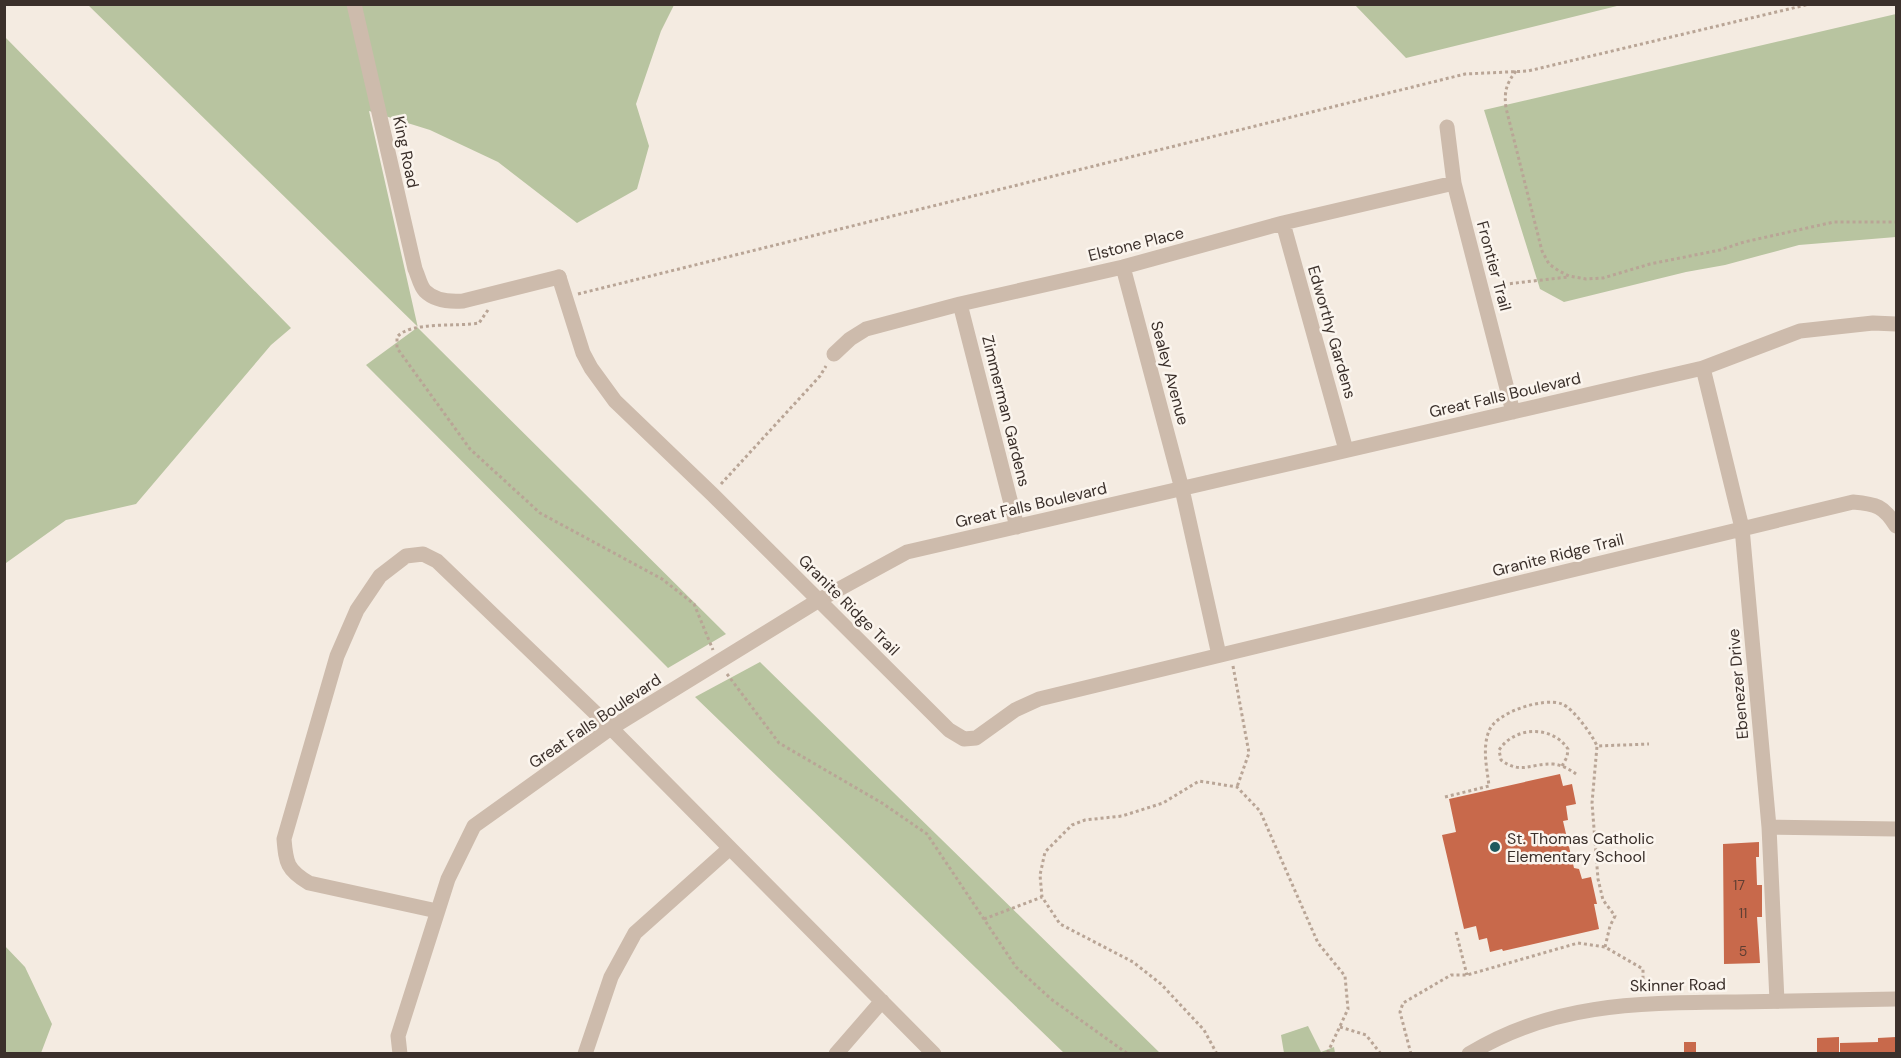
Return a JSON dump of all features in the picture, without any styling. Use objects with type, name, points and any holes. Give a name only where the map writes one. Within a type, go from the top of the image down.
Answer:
[{"type":"street","name":"King Road","points":[[354,4],[414,269],[425,291],[449,302],[463,301],[559,277]]},
{"type":"street","name":"Frontier Trail","points":[[1447,127],[1454,183],[1513,412]]},
{"type":"street","name":"Elstone Place","points":[[834,354],[850,339],[866,329],[1454,183]]},
{"type":"street","name":"Edworthy Gardens","points":[[1283,224],[1346,450]]},
{"type":"street","name":"Sealey Avenue","points":[[1123,267],[1182,489]]},
{"type":"street","name":"Granite Ridge Trail","points":[[559,277],[583,353],[601,383],[615,400],[949,730],[964,739],[976,738],[1015,710],[1039,699],[1853,501],[1871,503],[1888,512],[1896,526]]},
{"type":"street","name":"Zimmerman Gardens","points":[[960,304],[1017,526]]},
{"type":"street","name":"Great Falls Boulevard","points":[[400,1053],[398,1036],[437,911],[448,879],[474,826],[611,728],[819,600],[907,552],[1703,368],[1800,331],[1873,323],[1896,324]]},
{"type":"street","name":"Ebenezer Drive","points":[[1703,368],[1742,528],[1769,827],[1777,1001]]},
{"type":"street","points":[[1182,489],[1225,654]]},
{"type":"street","points":[[437,911],[309,882],[295,874],[286,859],[284,839],[337,656],[357,610],[380,576],[406,556],[423,554],[437,561],[611,728],[934,1053]]},
{"type":"street","points":[[1769,827],[1896,829]]},
{"type":"street","points":[[585,1053],[611,977],[635,933],[730,848]]},
{"type":"street","name":"Skinner Road","points":[[1469,1053],[1507,1034],[1537,1023],[1571,1013],[1608,1006],[1896,999]]},
{"type":"street","points":[[836,1053],[882,1001]]},
{"type":"path","points":[[577,295],[1465,74],[1528,71],[1810,4]]},
{"type":"path","points":[[1516,71],[1507,82],[1504,93],[1506,108],[1542,251],[1549,264],[1569,276]]},
{"type":"path","points":[[1498,285],[1569,276],[1586,279],[1603,278],[1650,264],[1720,250],[1744,242],[1834,222],[1896,222]]},
{"type":"path","points":[[712,494],[820,376],[834,354]]},
{"type":"path","points":[[1225,654],[1249,753],[1237,787]]},
{"type":"path","points":[[1445,797],[1489,786],[1485,749],[1490,729],[1497,722],[1520,707],[1533,704],[1557,703],[1567,707],[1594,739],[1597,746],[1592,803],[1598,879],[1603,900],[1615,916],[1605,947]]},
{"type":"path","points":[[1562,766],[1568,757],[1568,749],[1559,738],[1544,732],[1532,731],[1511,738],[1499,750],[1501,760],[1516,769],[1551,764],[1562,766],[1576,774]]},
{"type":"path","points":[[1597,746],[1649,744]]},
{"type":"path","points":[[1217,1053],[1204,1030],[1161,984],[1133,962],[1060,924],[1042,897],[1040,875],[1045,852],[1072,825],[1085,820],[1122,816],[1163,803],[1199,781],[1237,787],[1260,811],[1318,943],[1345,976],[1348,1009],[1326,1053]]},
{"type":"path","points":[[984,919],[1042,897]]},
{"type":"path","points":[[1456,932],[1467,975]]},
{"type":"path","points":[[1411,1053],[1400,1012],[1403,1003],[1451,975],[1467,975],[1578,943],[1605,947],[1643,969],[1643,982]]},
{"type":"path","points":[[1340,1027],[1366,1035],[1381,1053]]},
{"type":"green space","points":[[88,5],[674,5],[661,31],[636,104],[649,146],[637,189],[577,223],[498,162],[430,130],[369,111],[418,327]]},
{"type":"green space","points":[[1355,5],[1621,5],[1406,58]]},
{"type":"green space","points":[[1896,14],[1896,237],[1799,245],[1725,265],[1686,272],[1564,302],[1540,289],[1484,110]]},
{"type":"green space","points":[[5,37],[291,328],[271,345],[136,504],[66,520],[6,563],[5,568]]},
{"type":"green space","points":[[418,327],[726,634],[668,668],[366,365]]},
{"type":"green space","points":[[760,662],[1160,1053],[1064,1053],[695,697]]},
{"type":"green space","points":[[4,945],[25,967],[52,1024],[41,1053],[5,1053]]},
{"type":"green space","points":[[1308,1026],[1321,1052],[1334,1047],[1335,1053],[1284,1053],[1281,1035]]},
{"type":"building","points":[[1560,774],[1563,786],[1572,784],[1576,804],[1566,806],[1568,820],[1563,821],[1574,868],[1579,869],[1582,879],[1591,877],[1597,904],[1594,904],[1599,929],[1490,952],[1487,938],[1479,940],[1476,926],[1464,929],[1442,835],[1456,832],[1449,799]]},
{"type":"building","points":[[1759,842],[1759,857],[1756,857],[1757,885],[1762,885],[1762,917],[1757,917],[1760,963],[1724,964],[1723,844]]},
{"type":"building","points":[[1839,1037],[1839,1053],[1817,1053],[1817,1038]]},
{"type":"building","points":[[1896,1037],[1896,1053],[1840,1053],[1840,1043],[1878,1042],[1878,1038]]},
{"type":"building","points":[[1684,1042],[1696,1042],[1696,1053],[1684,1053]]},
{"type":"place","name":"St. Thomas Catholic Elementary School","points":[[1495,847]]}]
